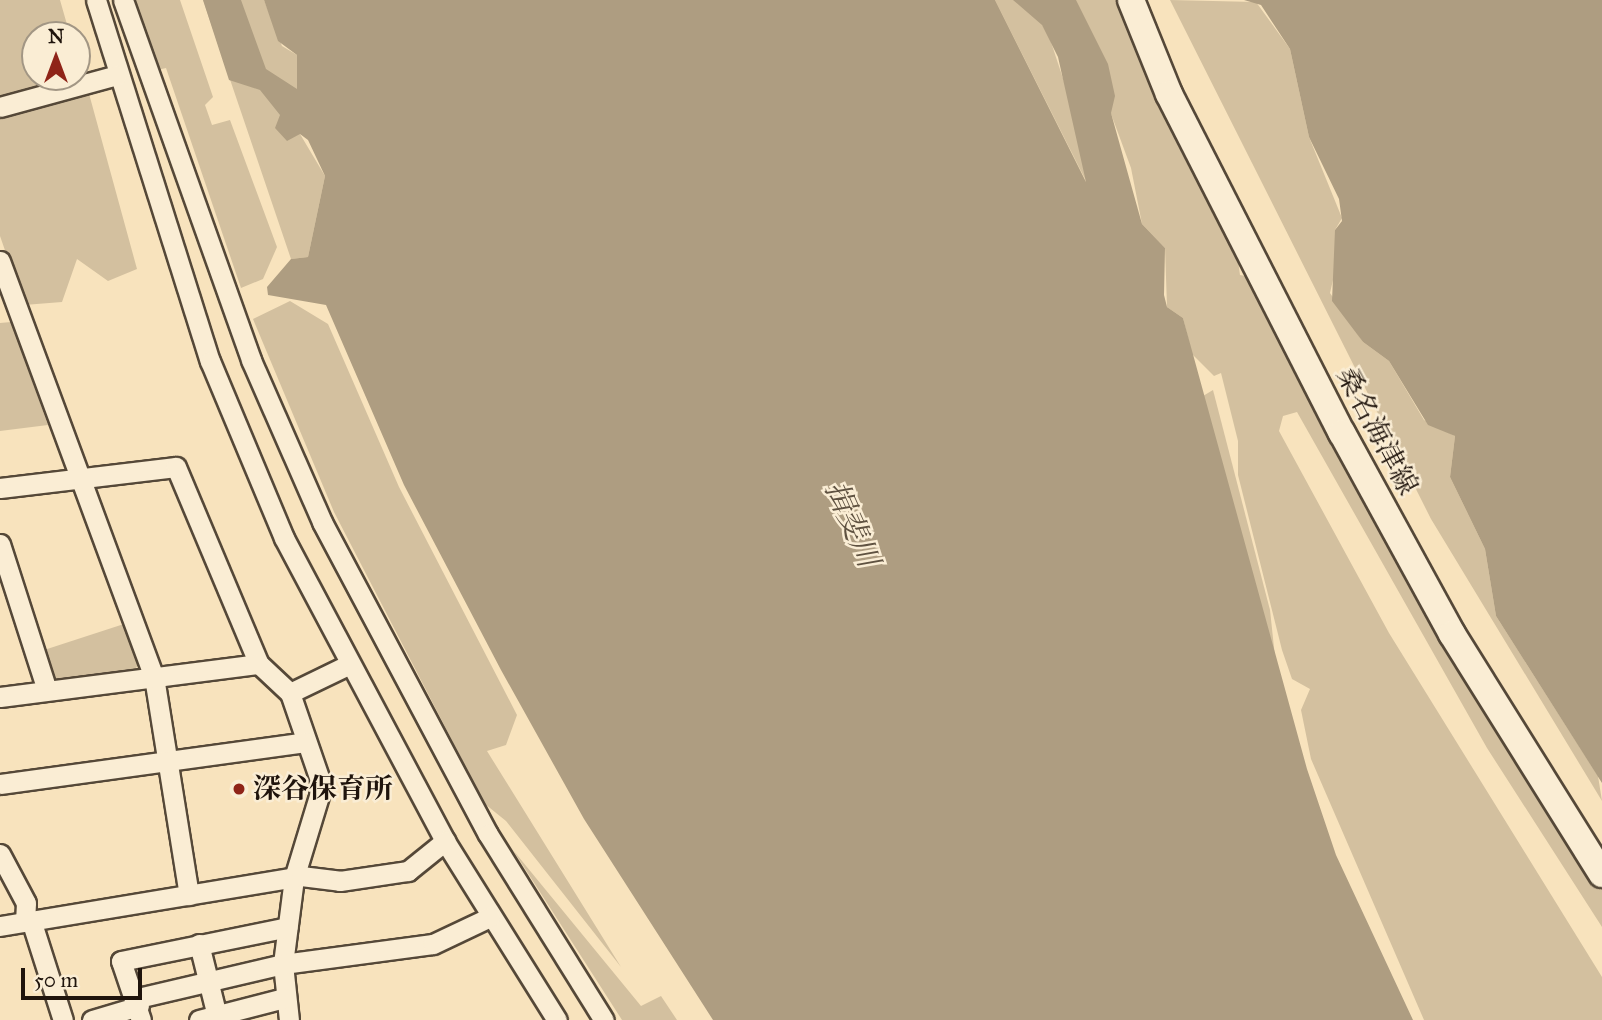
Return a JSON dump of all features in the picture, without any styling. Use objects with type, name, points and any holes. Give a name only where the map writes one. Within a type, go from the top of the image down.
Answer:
[{"type":"main road","name":"桑名海津線","points":[[1131,0],[1187,132],[1342,433],[1451,634],[1602,874]]},
{"type":"street","points":[[96,0],[117,75],[232,419],[348,665],[445,841],[556,1020]]},
{"type":"street","points":[[123,0],[251,360],[322,522],[488,834],[604,1020]]},
{"type":"street","points":[[0,107],[117,75]]},
{"type":"street","points":[[0,261],[7,312],[78,479],[154,677],[189,895]]},
{"type":"street","points":[[0,488],[176,467],[258,664],[290,693],[322,786],[294,878],[283,964],[289,1020]]},
{"type":"street","points":[[0,544],[47,690]]},
{"type":"street","points":[[0,697],[258,664]]},
{"type":"street","points":[[290,693],[348,665]]},
{"type":"street","points":[[0,784],[305,742]]},
{"type":"street","points":[[0,926],[294,878],[340,881],[408,871],[445,841]]},
{"type":"street","points":[[0,853],[26,904],[28,921],[62,1020]]},
{"type":"street","points":[[92,1020],[139,1008],[208,981],[283,964],[433,944],[491,917]]},
{"type":"street","points":[[139,1008],[121,961],[288,927]]},
{"type":"street","points":[[199,944],[208,981],[208,1018],[285,998]]},
{"type":"shaded area","points":[[0,0],[60,0],[66,21],[21,21],[21,91],[26,91],[0,98]]},
{"type":"shaded area","points":[[133,0],[180,0],[213,97],[205,105],[212,125],[230,120],[277,247],[263,279],[241,288],[166,68],[153,71]]},
{"type":"shaded area","points":[[203,0],[264,0],[282,46],[297,55],[300,134],[325,176],[308,257],[291,259]]},
{"type":"shaded area","points":[[995,0],[1027,0],[1049,36],[1079,127],[1087,183]]},
{"type":"shaded area","points":[[1069,0],[1117,0],[1155,97],[1237,253],[1240,275],[1251,277],[1444,636],[1602,888],[1602,927],[1487,748],[1297,412],[1283,416],[1279,431],[1389,633],[1602,977],[1602,1020],[1424,1020],[1311,759],[1301,710],[1310,689],[1292,679],[1282,650],[1238,475],[1238,441],[1221,373],[1214,376],[1192,354],[1183,318],[1167,307],[1165,248],[1142,224],[1131,168]]},
{"type":"shaded area","points":[[1170,0],[1256,2],[1290,49],[1309,137],[1342,218],[1335,230],[1338,258],[1330,293],[1363,342],[1389,361],[1424,420],[1455,436],[1450,477],[1485,549],[1496,616],[1598,776],[1602,801],[1431,519]]},
{"type":"shaded area","points":[[88,91],[137,269],[108,281],[77,259],[62,302],[24,305],[0,236],[0,115]]},
{"type":"shaded area","points":[[290,301],[328,324],[399,487],[517,715],[506,745],[487,751],[621,967],[506,821],[485,804],[334,512],[253,319]]},
{"type":"shaded area","points":[[11,322],[48,425],[0,431],[0,323]]},
{"type":"shaded area","points":[[1213,390],[1270,610],[1275,657],[1203,396]]},
{"type":"shaded area","points":[[127,623],[142,661],[134,670],[59,680],[49,676],[41,651]]},
{"type":"shaded area","points":[[513,850],[641,1006],[661,996],[677,1020],[622,1020]]},
{"type":"water","name":"揖斐川","points":[[203,0],[241,0],[266,69],[297,89],[297,55],[278,41],[264,0],[995,0],[1086,182],[1058,57],[1042,25],[1013,0],[1076,0],[1108,64],[1115,96],[1111,113],[1142,224],[1165,248],[1164,295],[1167,307],[1183,318],[1307,769],[1336,855],[1413,1020],[713,1020],[584,819],[501,670],[404,485],[326,305],[268,295],[267,287],[291,259],[308,257],[325,176],[308,140],[300,134],[287,141],[275,128],[280,115],[260,90],[229,80]]},
{"type":"water","points":[[1244,0],[1602,0],[1602,783],[1496,616],[1485,549],[1450,477],[1455,436],[1428,425],[1389,361],[1363,342],[1332,301],[1335,230],[1342,221],[1339,199],[1309,137],[1290,49],[1261,5]]},
{"type":"place","name":"深谷保育所","points":[[239,789]]}]
